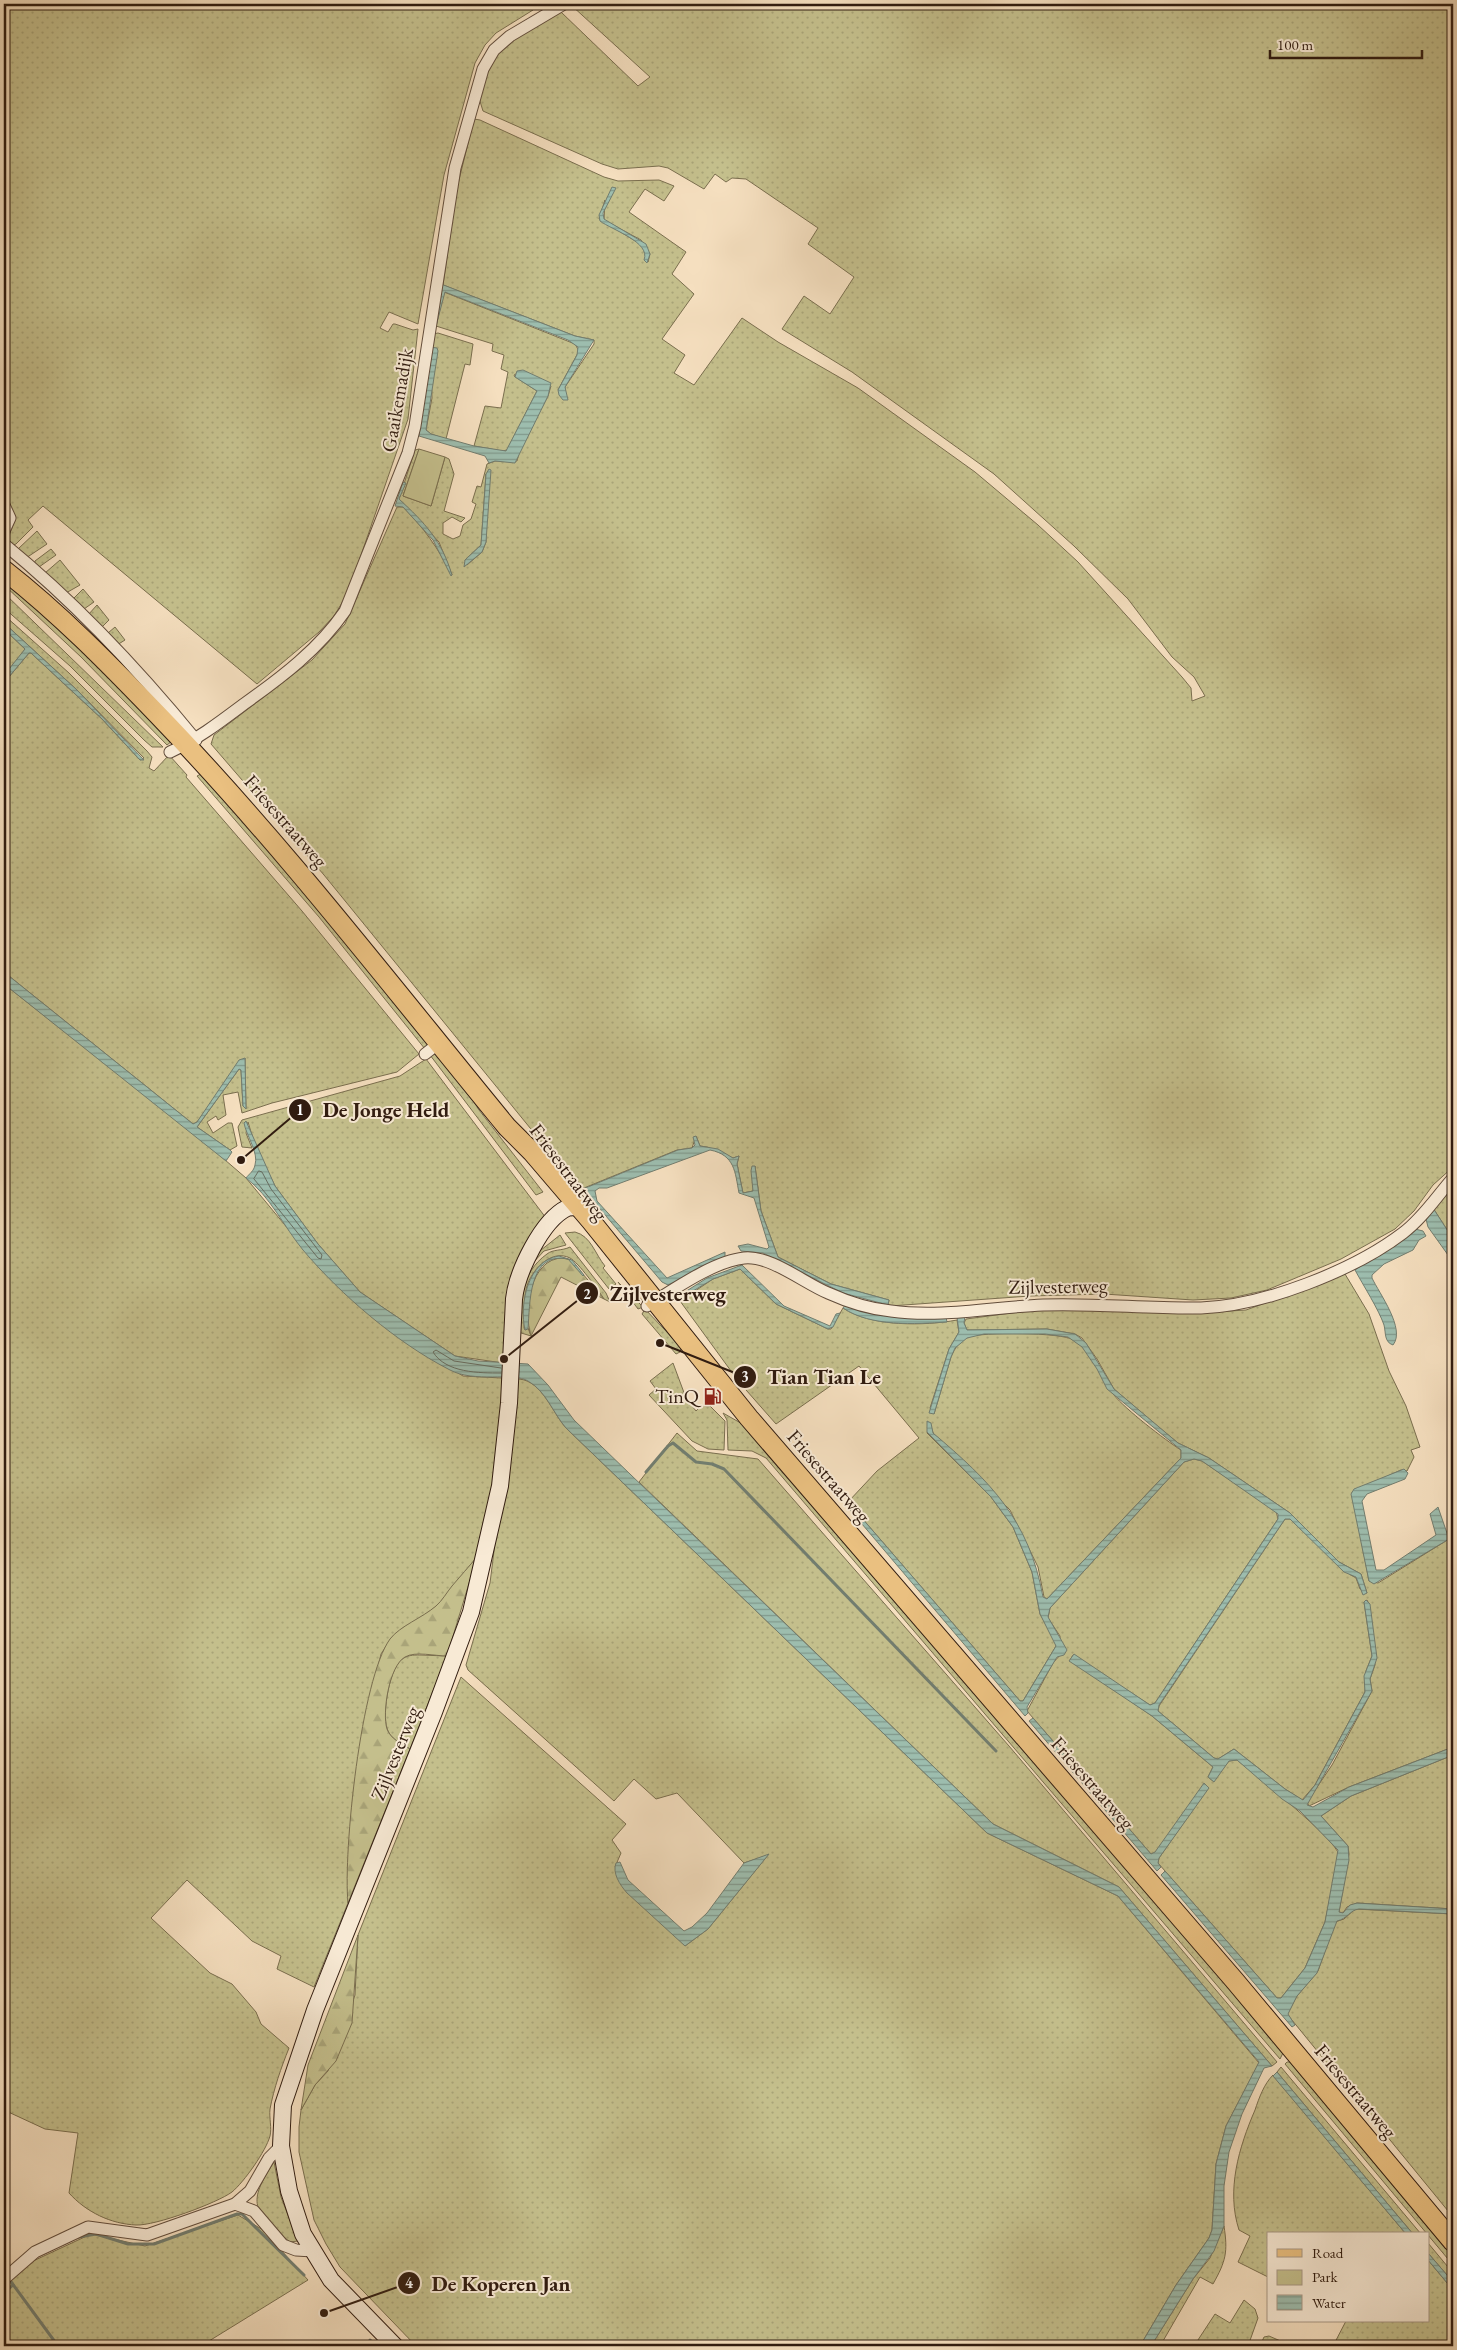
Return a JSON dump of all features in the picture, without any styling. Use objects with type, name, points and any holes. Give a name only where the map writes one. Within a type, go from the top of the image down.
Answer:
[{"type":"main road","name":"Friesestraatweg","points":[[4,570],[69,626],[184,745],[291,860],[432,1049],[507,1127],[573,1211],[651,1303],[1235,1981],[1453,2242]]},
{"type":"main road","name":"Zijlvesterweg","points":[[394,2346],[332,2280],[303,2234],[289,2192],[281,2146],[283,2105],[315,2010],[434,1712],[471,1612],[500,1486],[510,1379],[516,1284],[521,1269],[545,1228],[573,1211]]},
{"type":"street","name":"Gaaikemadijk","points":[[184,745],[271,685],[313,650],[331,631],[345,611],[408,453],[415,426],[455,168],[483,69],[494,50],[510,36],[564,4]]},
{"type":"street","points":[[4,505],[10,518],[4,531]]},
{"type":"street","name":"Friesestraatweg","points":[[4,544],[50,584],[155,690],[184,745]]},
{"type":"street","name":"Zijlvesterweg","points":[[651,1303],[712,1269],[737,1259],[754,1257],[769,1262],[828,1293],[857,1304],[892,1312],[954,1312],[1045,1305],[1201,1308],[1242,1304],[1281,1293],[1346,1266],[1386,1244],[1414,1223],[1453,1178]]},
{"type":"street","points":[[4,2279],[35,2252],[88,2227],[147,2235],[235,2204],[250,2191],[269,2158],[281,2146]]},
{"type":"street","points":[[250,2191],[254,2211],[283,2245],[296,2250],[313,2252]]},
{"type":"street","points":[[235,2204],[254,2211]]},
{"type":"green space","points":[[4,4],[526,4],[533,10],[496,33],[485,45],[475,63],[444,175],[418,324],[389,312],[380,328],[388,332],[393,324],[395,324],[413,330],[418,329],[408,419],[348,593],[334,616],[319,632],[257,684],[43,506],[28,520],[33,527],[16,544],[13,545],[8,541],[14,517],[13,512],[4,499]]},
{"type":"green space","points":[[1453,4],[1453,1167],[1433,1185],[1414,1211],[1395,1229],[1341,1259],[1267,1290],[1231,1298],[1193,1300],[1104,1294],[1030,1296],[890,1306],[888,1305],[889,1300],[831,1284],[778,1257],[761,1211],[755,1166],[753,1191],[743,1193],[737,1164],[739,1156],[733,1158],[700,1146],[696,1136],[692,1148],[677,1150],[584,1188],[548,1150],[324,875],[211,744],[214,735],[312,660],[345,624],[397,507],[403,507],[418,523],[436,547],[452,575],[439,542],[399,499],[415,450],[419,449],[403,496],[431,506],[445,457],[449,459],[454,474],[444,511],[465,518],[461,522],[452,517],[443,523],[443,534],[453,539],[460,536],[463,525],[471,519],[476,504],[472,502],[477,486],[481,487],[487,464],[495,461],[517,461],[519,452],[548,396],[551,386],[515,374],[514,376],[537,391],[507,450],[502,451],[474,446],[485,406],[501,408],[508,372],[501,369],[504,355],[492,351],[493,344],[436,326],[444,292],[575,344],[579,351],[558,390],[565,393],[565,387],[594,344],[594,340],[575,336],[443,285],[457,188],[474,119],[480,120],[604,177],[618,181],[659,180],[674,186],[664,201],[645,189],[629,212],[686,252],[672,274],[694,294],[662,339],[685,355],[674,373],[694,385],[742,318],[778,342],[858,388],[975,472],[1038,525],[1078,562],[1182,677],[1191,688],[1192,701],[1205,696],[1194,677],[1172,657],[1128,599],[1074,546],[994,474],[852,372],[782,329],[804,296],[830,314],[854,277],[808,244],[818,228],[746,179],[732,178],[726,182],[715,174],[704,189],[668,168],[659,166],[618,169],[602,164],[483,111],[479,98],[487,74],[500,49],[515,37],[561,12],[638,86],[650,77],[571,5]],"holes":[[[605,200],[604,220],[641,240],[650,254],[648,262],[642,245],[599,219]],[[486,474],[486,542],[482,552],[467,565],[465,560],[481,545]]]},
{"type":"green space","points":[[438,333],[473,344],[470,365],[465,364],[446,439],[431,434],[426,430],[432,398],[430,347],[433,334]]},
{"type":"green space","points":[[419,449],[445,457],[431,506],[403,496]]},
{"type":"green space","points":[[37,531],[47,544],[26,558],[18,549]]},
{"type":"green space","points":[[51,549],[56,555],[39,567],[34,566],[35,561]]},
{"type":"green space","points":[[60,560],[80,585],[66,593],[45,573]]},
{"type":"green space","points":[[4,576],[53,619],[172,741],[167,745],[81,657],[4,585]]},
{"type":"green space","points":[[83,589],[94,602],[84,609],[73,599]]},
{"type":"green space","points":[[4,593],[163,747],[152,747],[70,666],[4,608]]},
{"type":"green space","points":[[97,605],[109,620],[102,627],[88,615]]},
{"type":"green space","points":[[4,615],[69,673],[147,751],[152,757],[149,768],[154,771],[169,755],[302,911],[419,1054],[397,1072],[272,1103],[242,1113],[238,1092],[223,1095],[226,1115],[218,1120],[216,1116],[207,1122],[213,1133],[228,1123],[232,1123],[237,1146],[230,1150],[197,1127],[239,1069],[241,1070],[243,1106],[246,1109],[245,1058],[197,1122],[193,1124],[4,972],[4,629],[25,649],[8,678],[31,653],[102,719],[140,760],[144,758],[77,690],[4,623]]},
{"type":"green space","points":[[115,627],[125,640],[117,645],[108,633]]},
{"type":"green space","points":[[205,774],[429,1044],[425,1049],[319,917],[197,776]]},
{"type":"green space","points":[[4,984],[196,1135],[246,1178],[327,1276],[362,1308],[397,1335],[463,1376],[502,1378],[499,1454],[477,1557],[438,1605],[392,1637],[381,1654],[364,1726],[355,1783],[350,1832],[348,1903],[314,1987],[277,1969],[281,1956],[252,1941],[187,1880],[151,1918],[210,1973],[232,1984],[256,2012],[261,2024],[289,2048],[272,2101],[270,2112],[271,2130],[268,2142],[254,2166],[242,2181],[232,2192],[213,2202],[171,2218],[136,2225],[117,2222],[100,2216],[83,2206],[69,2193],[78,2133],[45,2129],[4,2110]]},
{"type":"green space","points":[[436,1052],[459,1077],[479,1110],[543,1192],[536,1195],[430,1055]]},
{"type":"green space","points":[[426,1059],[546,1218],[540,1227],[503,1363],[455,1356],[360,1292],[318,1244],[275,1186],[255,1145],[248,1122],[246,1133],[252,1148],[242,1147],[238,1127],[242,1120],[400,1076]]},
{"type":"green space","points":[[1453,1185],[1453,1239],[1433,1208]]},
{"type":"green space","points":[[575,1232],[589,1241],[605,1266],[603,1268],[616,1284],[609,1289],[565,1233]]},
{"type":"green space","points":[[560,1235],[566,1245],[544,1251],[530,1266],[536,1254]]},
{"type":"green space","points":[[570,1247],[606,1293],[610,1302],[604,1299],[588,1277],[570,1258],[557,1256],[550,1258],[539,1266],[526,1288],[524,1328],[525,1330],[528,1328],[531,1336],[518,1332],[521,1300],[527,1279],[532,1270],[549,1252]]},
{"type":"green space","points":[[563,1258],[571,1260],[604,1299],[561,1277],[531,1336],[528,1313],[529,1300],[536,1276],[552,1260]]},
{"type":"green space","points":[[740,1269],[776,1304],[828,1329],[831,1329],[843,1308],[868,1319],[883,1322],[914,1324],[957,1320],[959,1332],[949,1349],[930,1408],[934,1414],[951,1357],[958,1345],[968,1337],[989,1334],[1021,1334],[1054,1335],[1074,1340],[1085,1350],[1096,1365],[1109,1389],[1119,1401],[1181,1450],[1181,1458],[1047,1599],[1044,1597],[1038,1567],[1010,1510],[933,1433],[930,1423],[927,1433],[991,1497],[1013,1527],[1032,1572],[1040,1614],[1056,1646],[1023,1701],[1020,1701],[848,1502],[877,1471],[919,1438],[859,1366],[776,1424],[739,1382],[680,1301],[713,1279]]},
{"type":"green space","points":[[1345,1274],[1369,1314],[1389,1371],[1406,1406],[1420,1447],[1411,1450],[1414,1457],[1407,1471],[1401,1470],[1352,1492],[1369,1581],[1378,1583],[1449,1539],[1453,1552],[1453,1747],[1349,1787],[1309,1806],[1307,1802],[1332,1765],[1372,1691],[1370,1679],[1375,1665],[1367,1600],[1364,1602],[1372,1656],[1366,1671],[1365,1692],[1315,1785],[1302,1800],[1234,1749],[1218,1759],[1214,1758],[1158,1711],[1159,1706],[1285,1519],[1290,1519],[1349,1574],[1356,1578],[1360,1589],[1367,1593],[1361,1574],[1339,1562],[1290,1513],[1209,1458],[1178,1443],[1155,1424],[1114,1389],[1097,1359],[1082,1338],[1075,1334],[1047,1329],[967,1330],[964,1323],[966,1319],[1042,1309],[1198,1313],[1246,1310]]},
{"type":"green space","points":[[618,1282],[643,1307],[638,1309]]},
{"type":"green space","points":[[645,1309],[681,1347],[680,1352],[676,1354],[642,1314]]},
{"type":"green space","points":[[673,1363],[686,1398],[696,1411],[701,1406],[710,1406],[725,1421],[724,1450],[708,1449],[692,1441],[649,1395],[656,1389],[650,1381]]},
{"type":"green space","points":[[519,1379],[534,1385],[546,1398],[566,1428],[987,1833],[1118,1896],[1259,2063],[1226,2126],[1216,2164],[1212,2230],[1209,2238],[1176,2285],[1140,2346],[416,2346],[340,2267],[314,2220],[299,2152],[301,2110],[315,2085],[328,2071],[355,1995],[358,1935],[461,1677],[626,1824],[612,1840],[621,1853],[615,1867],[685,1946],[708,1929],[768,1855],[744,1863],[677,1793],[656,1799],[634,1779],[614,1801],[468,1670],[466,1665],[490,1583],[515,1383]]},
{"type":"green space","points":[[723,1413],[753,1430],[1284,2051],[1280,2059],[766,1458],[752,1451],[728,1450],[727,1420]]},
{"type":"green space","points":[[677,1433],[697,1451],[758,1459],[1009,1746],[1277,2062],[1272,2066],[1119,1887],[993,1824],[639,1482]]},
{"type":"green space","points":[[1194,1459],[1202,1461],[1276,1511],[1278,1519],[1155,1703],[1150,1705],[1073,1655],[1070,1660],[1152,1716],[1213,1767],[1208,1777],[1213,1781],[1229,1761],[1237,1760],[1324,1835],[1339,1855],[1325,1922],[1305,1968],[1281,1998],[1277,1998],[1158,1863],[1159,1858],[1208,1788],[1155,1853],[1151,1854],[1027,1711],[1053,1663],[1060,1655],[1060,1636],[1048,1618],[1050,1608],[1184,1462]]},
{"type":"green space","points":[[477,1557],[447,1656],[409,1655],[399,1662],[391,1680],[385,1712],[387,1729],[393,1738],[410,1749],[348,1903],[348,1845],[356,1766],[370,1690],[380,1660],[394,1634],[438,1604]]},
{"type":"green space","points":[[412,1655],[447,1656],[410,1749],[395,1739],[388,1731],[385,1715],[387,1694],[393,1673],[401,1660]]},
{"type":"green space","points":[[1453,1755],[1453,1909],[1357,1903],[1347,1907],[1343,1913],[1339,1912],[1349,1854],[1348,1846],[1321,1816],[1351,1796]]},
{"type":"green space","points":[[1355,1909],[1453,1914],[1453,2217],[1287,2014],[1297,1996],[1318,1971],[1335,1922],[1344,1919]]},
{"type":"green space","points":[[358,1935],[352,2023],[336,2061],[315,2085],[301,2110],[308,2065]]},
{"type":"green space","points":[[1292,2062],[1453,2251],[1453,2265],[1430,2237],[1430,2232],[1425,2232],[1285,2064]]},
{"type":"green space","points":[[1281,2067],[1419,2232],[1411,2232],[1277,2072]]},
{"type":"green space","points":[[1273,2075],[1404,2232],[1267,2232],[1267,2276],[1238,2262],[1250,2236],[1239,2230],[1235,2215],[1234,2184],[1236,2169],[1244,2139],[1260,2096]]},
{"type":"green space","points":[[274,2162],[281,2197],[298,2241],[290,2242],[277,2231],[261,2214],[258,2206],[257,2197],[260,2187]]},
{"type":"green space","points":[[238,2215],[263,2230],[308,2280],[209,2341],[209,2346],[4,2346],[4,2286],[31,2262],[91,2234],[145,2246]]},
{"type":"green space","points":[[1224,2226],[1225,2256],[1213,2284],[1200,2277],[1163,2341],[1172,2346],[1151,2346],[1193,2279],[1210,2258]]},
{"type":"green space","points":[[1430,2245],[1453,2273],[1453,2282],[1430,2255]]},
{"type":"green space","points":[[1430,2262],[1453,2290],[1453,2346],[1333,2346],[1345,2322],[1430,2322]]},
{"type":"green space","points":[[1244,2300],[1255,2309],[1258,2318],[1248,2346],[1194,2346],[1215,2314],[1230,2323]]},
{"type":"green space","points":[[1269,2336],[1292,2346],[1260,2346],[1264,2337]]},
{"type":"water","points":[[612,187],[616,188],[603,213],[604,219],[646,244],[650,254],[647,263],[644,260],[645,254],[642,248],[636,242],[600,221],[599,215]]},
{"type":"water","points":[[441,284],[575,336],[594,340],[565,387],[568,400],[563,400],[558,390],[577,355],[578,347],[568,340],[445,292],[436,326]]},
{"type":"water","points":[[430,347],[437,348],[438,351],[426,430],[431,434],[474,446],[506,451],[537,391],[515,377],[517,371],[523,370],[551,383],[548,396],[515,463],[495,461],[489,463],[485,456],[419,436]]},
{"type":"water","points":[[489,469],[491,470],[486,542],[482,552],[464,567],[465,560],[481,545],[486,474]]},
{"type":"water","points":[[403,482],[406,483],[399,499],[432,533],[448,563],[451,576],[433,540],[403,507],[395,506]]},
{"type":"water","points":[[4,623],[77,690],[144,760],[140,760],[102,719],[31,653],[6,678],[5,674],[25,649],[4,629]]},
{"type":"water","points":[[4,972],[193,1124],[197,1122],[239,1060],[245,1058],[246,1109],[243,1106],[241,1070],[239,1069],[197,1127],[232,1152],[226,1161],[4,984]]},
{"type":"water","points":[[246,1121],[275,1186],[318,1244],[360,1292],[455,1356],[478,1361],[528,1364],[548,1385],[574,1420],[993,1824],[1119,1887],[1272,2066],[1264,2068],[1242,2114],[1229,2152],[1224,2186],[1224,2226],[1214,2251],[1193,2279],[1151,2346],[1140,2346],[1176,2285],[1209,2238],[1212,2230],[1216,2164],[1226,2126],[1259,2062],[1118,1896],[987,1833],[566,1428],[540,1390],[521,1378],[470,1376],[450,1370],[390,1332],[352,1301],[303,1250],[270,1203],[255,1185],[246,1178],[254,1169],[256,1160],[245,1128],[244,1123]]},
{"type":"water","points":[[696,1136],[700,1146],[718,1149],[733,1158],[739,1156],[737,1164],[743,1193],[753,1191],[751,1171],[752,1166],[755,1166],[761,1211],[778,1257],[831,1284],[889,1300],[888,1305],[843,1293],[763,1253],[741,1251],[738,1246],[748,1244],[767,1249],[769,1247],[754,1198],[739,1193],[735,1171],[729,1160],[718,1152],[710,1150],[595,1191],[597,1201],[667,1278],[725,1252],[725,1257],[668,1285],[662,1282],[583,1189],[678,1150],[692,1148],[695,1145],[693,1137]]},
{"type":"water","points":[[1433,1208],[1453,1239],[1453,1262],[1428,1227],[1426,1219]]},
{"type":"water","points":[[1415,1229],[1423,1231],[1426,1236],[1419,1240],[1413,1250],[1384,1264],[1372,1275],[1394,1321],[1396,1338],[1393,1345],[1388,1342],[1382,1319],[1355,1270]]},
{"type":"water","points":[[559,1256],[572,1260],[584,1275],[568,1259],[555,1259],[545,1263],[538,1271],[534,1282],[529,1306],[528,1329],[525,1330],[523,1308],[528,1285],[533,1274],[548,1259]]},
{"type":"water","points":[[742,1265],[784,1306],[830,1326],[836,1314],[840,1313],[833,1327],[828,1329],[776,1304],[740,1269],[713,1279],[678,1300],[677,1297],[707,1278]]},
{"type":"water","points":[[845,1305],[858,1310],[883,1315],[946,1317],[947,1322],[894,1323],[880,1321],[854,1314],[843,1308]]},
{"type":"water","points":[[965,1316],[964,1323],[967,1330],[1047,1329],[1075,1334],[1086,1343],[1114,1389],[1178,1443],[1209,1458],[1290,1513],[1339,1562],[1361,1574],[1367,1593],[1363,1595],[1356,1577],[1344,1572],[1290,1519],[1285,1519],[1159,1705],[1158,1711],[1214,1758],[1218,1759],[1234,1749],[1285,1789],[1303,1800],[1315,1785],[1365,1692],[1364,1676],[1372,1656],[1364,1602],[1366,1600],[1370,1604],[1377,1658],[1370,1679],[1372,1691],[1307,1805],[1313,1807],[1349,1787],[1453,1747],[1453,1755],[1351,1796],[1321,1816],[1348,1846],[1349,1860],[1339,1912],[1343,1913],[1350,1905],[1357,1903],[1453,1909],[1453,1914],[1359,1909],[1337,1921],[1317,1973],[1297,1996],[1288,2014],[1295,2025],[1292,2027],[1161,1875],[1165,1871],[1277,1998],[1281,1998],[1305,1968],[1325,1922],[1338,1850],[1300,1811],[1282,1799],[1237,1760],[1229,1761],[1214,1782],[1208,1777],[1213,1767],[1152,1716],[1069,1661],[1074,1654],[1150,1705],[1155,1703],[1278,1519],[1278,1514],[1202,1461],[1194,1459],[1184,1462],[1050,1608],[1048,1617],[1067,1650],[1064,1655],[1057,1657],[1027,1707],[1028,1713],[1025,1716],[845,1504],[848,1502],[1020,1701],[1023,1701],[1056,1646],[1040,1614],[1032,1572],[1013,1527],[991,1497],[927,1432],[927,1421],[931,1423],[933,1433],[973,1468],[990,1486],[1017,1524],[1037,1570],[1043,1597],[1047,1599],[1181,1458],[1181,1450],[1107,1389],[1097,1369],[1082,1347],[1068,1337],[1045,1334],[984,1334],[967,1338],[955,1348],[934,1414],[929,1413],[949,1349],[959,1332],[957,1317]]},
{"type":"water","points":[[1404,1469],[1408,1473],[1405,1479],[1367,1494],[1362,1501],[1376,1570],[1384,1570],[1436,1535],[1430,1514],[1438,1507],[1449,1539],[1374,1584],[1369,1581],[1351,1494],[1354,1489]]},
{"type":"water","points":[[1033,1718],[1151,1854],[1155,1852],[1204,1783],[1209,1788],[1159,1858],[1158,1863],[1161,1867],[1157,1871],[1029,1721]]},
{"type":"water","points":[[769,1854],[708,1929],[685,1946],[627,1893],[619,1883],[615,1871],[616,1863],[620,1862],[628,1880],[684,1931],[692,1927],[707,1913],[744,1863]]},
{"type":"water","points":[[1277,2072],[1411,2232],[1404,2232],[1273,2076]]},
{"type":"water","points":[[1430,2255],[1453,2282],[1453,2290],[1430,2262]]},
{"type":"waterway","points":[[646,1472],[668,1446],[673,1443],[696,1462],[712,1464],[724,1469],[996,1751]]},
{"type":"waterway","points":[[79,2237],[96,2234],[128,2244],[154,2244],[237,2214],[242,2214],[304,2275]]},
{"type":"waterway","points":[[9,2279],[58,2346]]},
{"type":"waterway","points":[[4,2293],[13,2285]]},
{"type":"waterway","points":[[370,2340],[376,2346]]},
{"type":"place","name":"De Jonge Held","points":[[241,1160]]},
{"type":"place","name":"Tian Tian Le","points":[[660,1343]]},
{"type":"place","name":"Zijlvesterweg","points":[[504,1359]]},
{"type":"place","name":"TinQ","points":[[713,1396]]},
{"type":"place","name":"De Koperen Jan","points":[[324,2313]]}]
